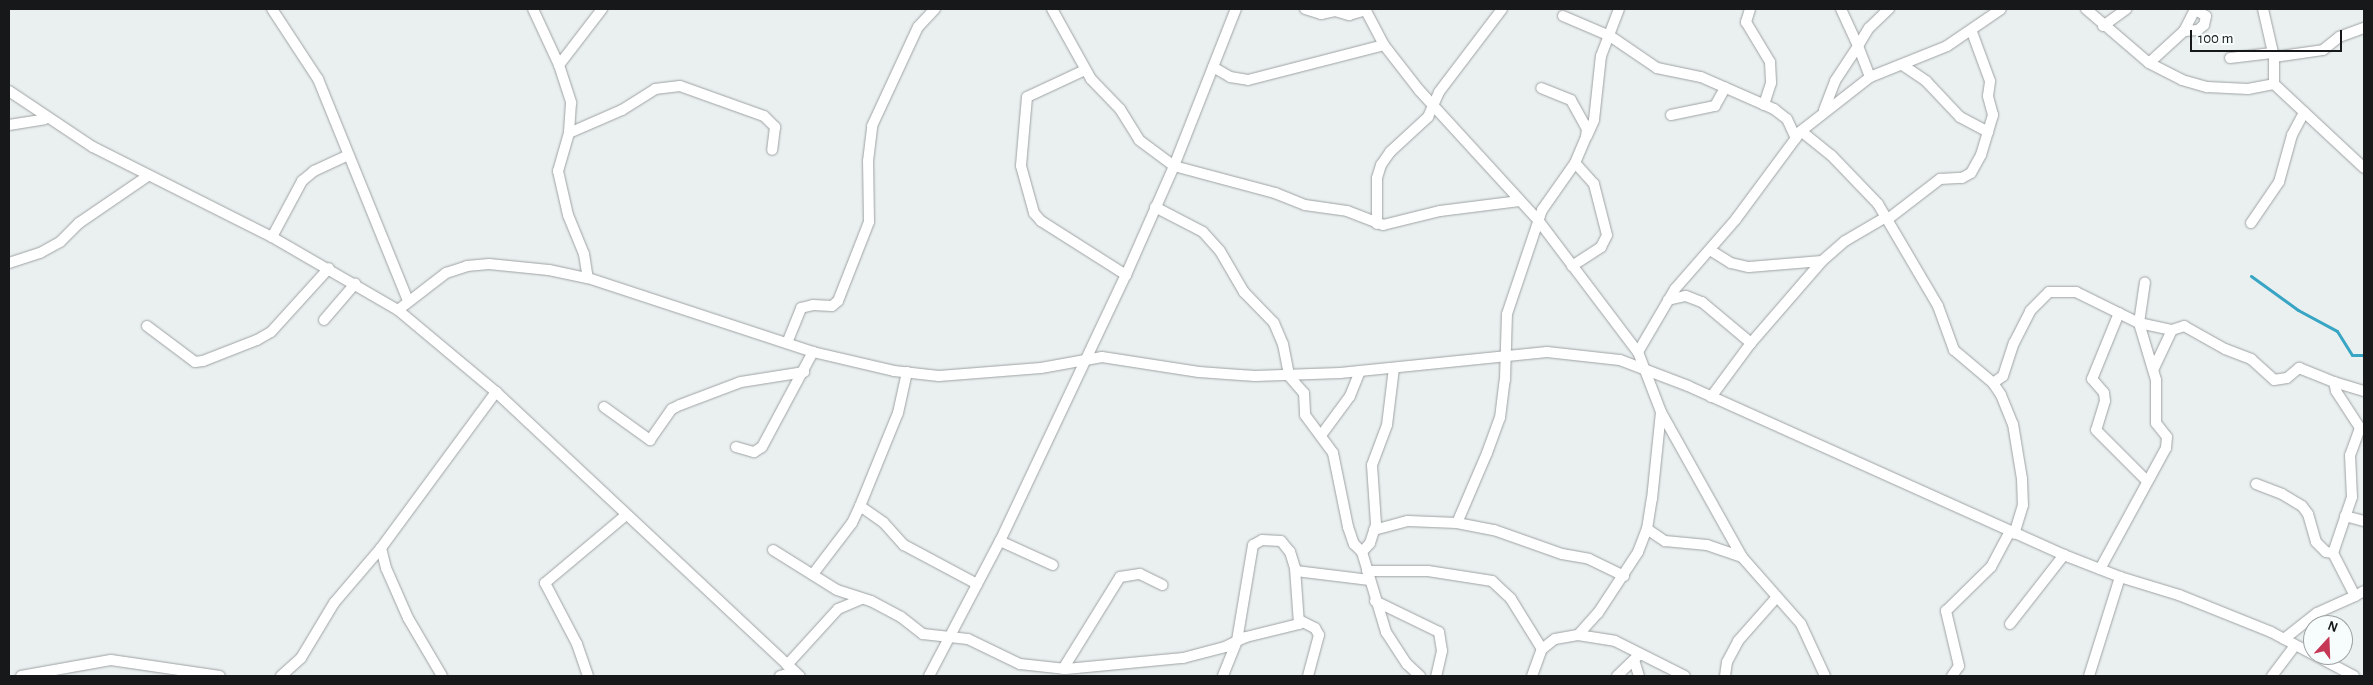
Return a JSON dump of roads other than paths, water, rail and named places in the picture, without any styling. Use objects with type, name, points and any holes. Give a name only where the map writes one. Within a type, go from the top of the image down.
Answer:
[{"type":"street","points":[[272,9],[312,65],[408,301]]},
{"type":"street","points":[[533,9],[559,65],[571,103],[569,133],[559,162],[559,178],[568,215],[584,254],[588,278]]},
{"type":"street","points":[[559,65],[602,9]]},
{"type":"street","points":[[787,343],[801,308],[813,305],[832,306],[838,301],[869,222],[868,156],[872,126],[918,26],[935,9]]},
{"type":"street","points":[[1052,9],[1085,70],[1120,109],[1139,140],[1174,166],[1276,193],[1305,206],[1347,211],[1377,224],[1389,225],[1440,211],[1519,201]]},
{"type":"street","points":[[929,676],[1000,541],[1126,275],[1174,166],[1236,9]]},
{"type":"street","points":[[1305,9],[1321,14],[1335,10],[1349,15],[1365,9],[1384,45],[1433,107],[1538,220],[1638,352],[1661,412],[1742,556],[1776,598],[1801,624],[1825,676]]},
{"type":"street","points":[[1377,224],[1379,171],[1390,152],[1428,117],[1439,92],[1502,9]]},
{"type":"street","points":[[1458,522],[1500,418],[1506,356],[1507,314],[1538,220],[1575,163],[1594,120],[1601,56],[1619,9]]},
{"type":"street","points":[[1750,9],[1746,22],[1770,62],[1771,83],[1764,105]]},
{"type":"street","points":[[1841,9],[1870,77]]},
{"type":"street","points":[[1824,111],[1834,81],[1869,28],[1889,9]]},
{"type":"street","points":[[1638,352],[1668,300],[1710,250],[1798,135],[1824,111],[1870,77],[1904,66],[1972,32],[2001,9]]},
{"type":"street","points":[[2086,9],[2103,26],[2149,63],[2182,80],[2207,87],[2248,89],[2274,84]]},
{"type":"street","points":[[2103,26],[2126,9]]},
{"type":"street","points":[[2149,63],[2184,31],[2195,9],[2206,16],[2204,25],[2198,30],[2184,31]]},
{"type":"street","points":[[2263,9],[2273,55],[2274,84],[2332,135],[2364,168]]},
{"type":"street","points":[[1563,16],[1610,36],[1657,68],[1701,77],[1764,105],[1787,119],[1798,135],[1831,155],[1878,204],[1887,218],[1938,306],[1954,350],[1993,383],[2013,424],[2020,459],[2022,505],[2012,533],[1991,568],[1946,611],[1959,666],[1952,676]]},
{"type":"street","points":[[2230,58],[2322,50],[2339,38],[2364,28]]},
{"type":"street","points":[[1711,397],[1751,344],[1822,261],[1845,241],[1887,218],[1940,179],[1962,178],[1971,173],[1993,115],[1988,96],[1990,81],[1972,32]]},
{"type":"street","points":[[1213,67],[1230,77],[1248,80],[1384,45]]},
{"type":"street","points":[[1904,66],[1926,81],[1960,117],[1988,132]]},
{"type":"street","points":[[1085,70],[1027,97],[1020,166],[1034,213],[1041,221],[1126,275]]},
{"type":"street","points":[[569,133],[622,110],[655,89],[680,86],[769,120],[775,127],[772,150]]},
{"type":"street","points":[[1541,88],[1571,100],[1587,128],[1586,137]]},
{"type":"street","points":[[1670,115],[1715,106],[1724,88]]},
{"type":"street","points":[[9,92],[46,119],[148,176],[272,237],[398,310],[496,392],[794,671]]},
{"type":"street","points":[[2251,223],[2279,182],[2294,130],[2304,112]]},
{"type":"street","points":[[9,125],[46,119]]},
{"type":"street","points":[[272,237],[292,193],[302,181],[314,171],[349,155]]},
{"type":"street","points":[[1572,266],[1601,247],[1607,235],[1594,184],[1575,163]]},
{"type":"street","points":[[9,263],[40,253],[60,242],[80,223],[148,176]]},
{"type":"street","points":[[1156,207],[1192,224],[1211,240],[1244,292],[1274,323],[1284,349],[1289,376],[1304,394],[1305,415],[1322,434],[1333,453],[1350,535],[1362,552],[1375,601],[1386,632],[1407,664],[1420,676]]},
{"type":"street","points":[[1710,250],[1731,263],[1749,267],[1822,261]]},
{"type":"street","points":[[398,310],[446,273],[467,266],[541,270],[588,278],[813,352],[907,372],[939,376],[977,374],[1086,361],[1102,357],[1119,357],[1199,372],[1289,376],[1394,368],[1547,352],[1586,354],[1645,368],[2064,555],[2120,577],[2212,607],[2284,639],[2354,676]]},
{"type":"street","points":[[147,326],[194,362],[203,361],[257,340],[271,332],[328,268]]},
{"type":"street","points":[[2100,569],[2146,480],[2166,448],[2167,437],[2156,423],[2154,368],[2139,323],[2144,282]]},
{"type":"street","points":[[324,320],[355,284]]},
{"type":"street","points":[[1993,383],[2003,376],[2026,317],[2037,301],[2049,292],[2076,292],[2139,323],[2172,330],[2184,326],[2196,331],[2225,349],[2250,358],[2274,380],[2287,378],[2299,368],[2334,382],[2364,391]]},
{"type":"street","points":[[1668,300],[1686,296],[1702,302],[1751,344]]},
{"type":"street","points":[[2119,313],[2092,379],[2104,393],[2105,401],[2096,430],[2146,480]]},
{"type":"street","points":[[2154,368],[2172,330]]},
{"type":"street","points":[[736,447],[754,452],[762,447],[804,372],[813,352]]},
{"type":"street","points":[[1362,552],[1374,530],[1372,466],[1387,425],[1394,368]]},
{"type":"street","points":[[1322,434],[1350,396],[1360,371]]},
{"type":"street","points":[[604,407],[650,440],[672,409],[741,382],[804,372]]},
{"type":"street","points":[[813,574],[852,523],[860,506],[898,413],[907,372]]},
{"type":"street","points":[[2284,639],[2318,613],[2360,593],[2334,553],[2354,485],[2350,455],[2360,428],[2336,391],[2334,382]]},
{"type":"street","points":[[281,676],[296,665],[334,603],[381,548],[496,392]]},
{"type":"street","points":[[1578,635],[1624,576],[1646,529],[1658,460],[1661,412]]},
{"type":"street","points":[[2256,484],[2282,494],[2302,506],[2308,514],[2316,542],[2326,552],[2334,553]]},
{"type":"street","points":[[860,506],[881,521],[904,545],[977,584]]},
{"type":"street","points":[[588,676],[577,644],[545,583],[626,515]]},
{"type":"street","points":[[2345,516],[2364,521]]},
{"type":"street","points":[[1374,530],[1408,521],[1458,522],[1494,530],[1562,554],[1589,559],[1624,576]]},
{"type":"street","points":[[1646,529],[1665,541],[1706,545],[1742,556]]},
{"type":"street","points":[[1223,676],[1237,640],[1253,545],[1262,540],[1284,543],[1296,571],[1301,621]]},
{"type":"street","points":[[1000,541],[1053,565]]},
{"type":"street","points":[[381,548],[386,568],[408,618],[442,676]]},
{"type":"street","points":[[773,550],[837,590],[902,617],[923,634],[950,635],[976,642],[1020,664],[1063,669],[1183,658],[1237,640],[1294,627],[1301,621]]},
{"type":"street","points":[[2010,624],[2064,555]]},
{"type":"street","points":[[1296,571],[1368,575],[1428,571],[1492,581],[1511,599],[1542,649]]},
{"type":"street","points":[[1063,669],[1120,577],[1140,574],[1163,585]]},
{"type":"street","points":[[2089,676],[2120,577]]},
{"type":"street","points":[[1725,676],[1727,662],[1738,640],[1776,598]]},
{"type":"street","points":[[780,676],[794,671],[838,609],[862,599]]},
{"type":"street","points":[[1375,601],[1439,632],[1442,651],[1436,676]]},
{"type":"street","points":[[1301,621],[1315,628],[1319,635],[1308,676]]},
{"type":"street","points":[[1532,676],[1542,649],[1555,639],[1578,635],[1615,641],[1637,657],[1685,676]]},
{"type":"street","points":[[2272,676],[2295,646]]},
{"type":"street","points":[[1617,676],[1637,657]]},
{"type":"street","points":[[1637,657],[1639,676]]},
{"type":"street","points":[[21,676],[111,660],[220,676]]},
{"type":"waterway","points":[[2251,276],[2298,310],[2337,331],[2352,355],[2364,355]]}]
